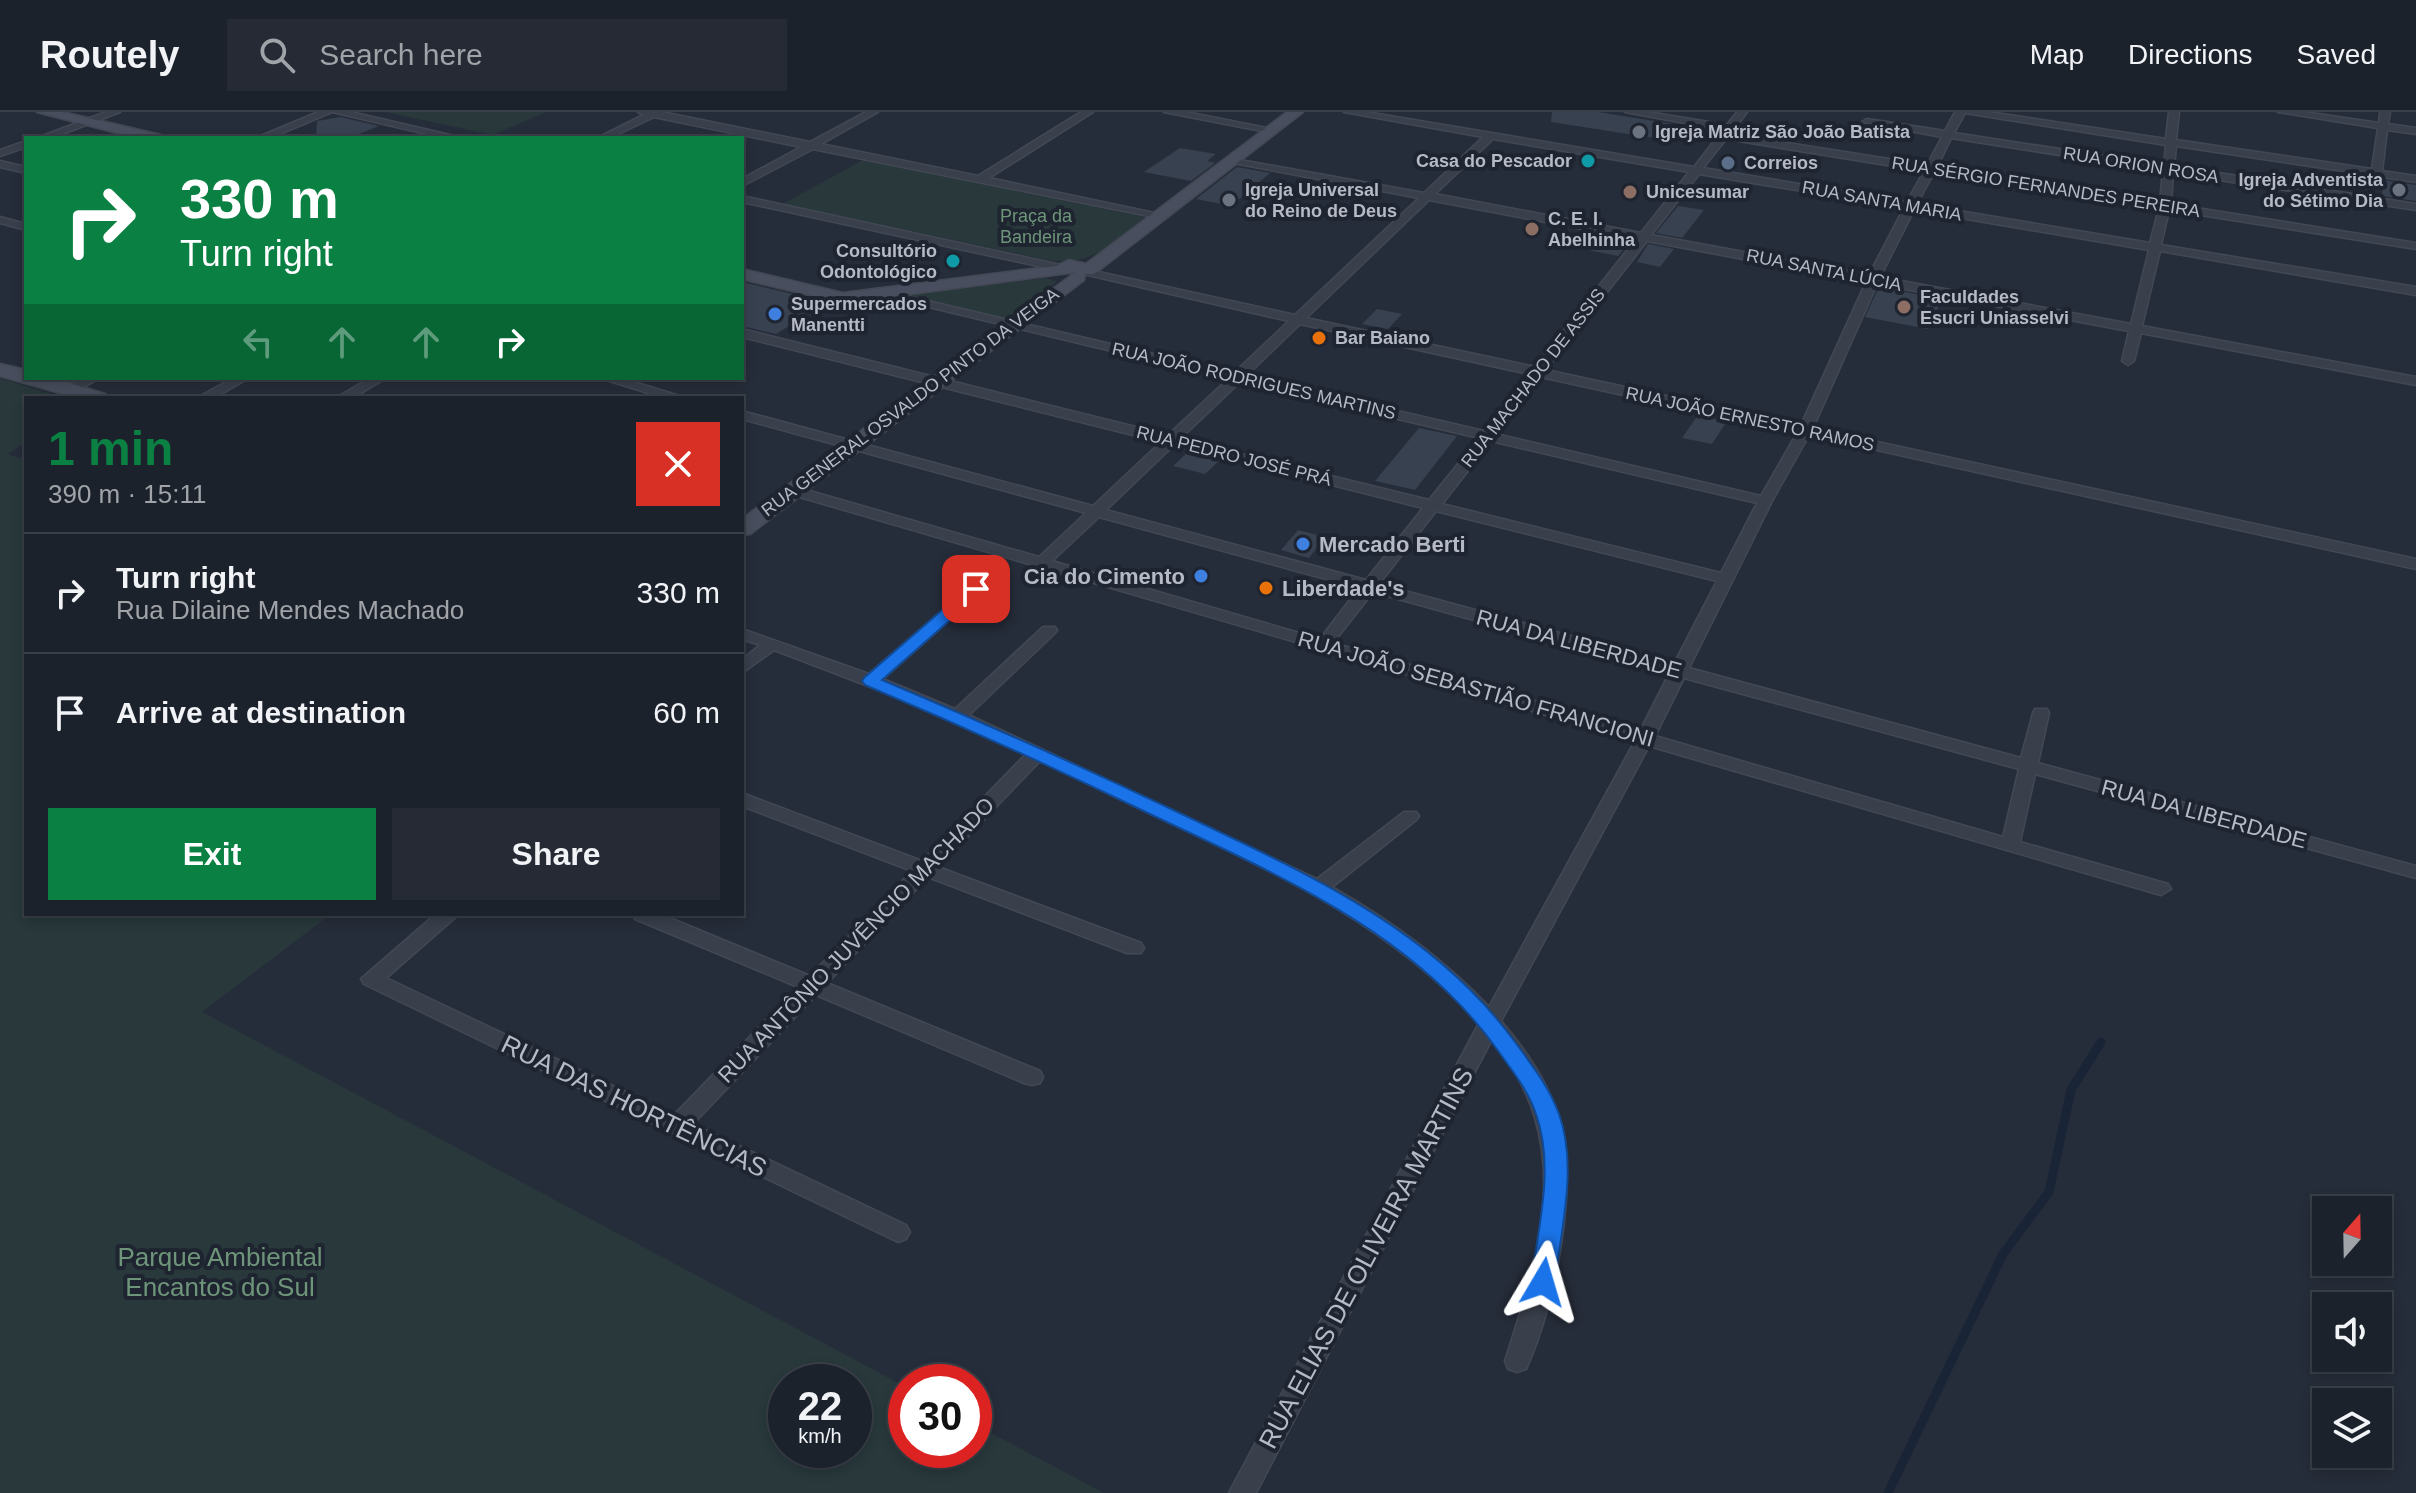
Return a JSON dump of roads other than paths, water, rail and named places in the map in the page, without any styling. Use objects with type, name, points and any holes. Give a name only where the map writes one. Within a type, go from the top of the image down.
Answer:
[{"type":"street","points":[[44,112],[147,136]]},
{"type":"street","points":[[48,136],[115,112]]},
{"type":"street","points":[[266,136],[327,112]]},
{"type":"street","points":[[337,112],[449,136]]},
{"type":"street","points":[[744,182],[873,112]]},
{"type":"street","points":[[980,179],[1088,112]]},
{"type":"street","points":[[1169,112],[1272,130]]},
{"type":"street","name":"RUA GENERAL OSVALDO PINTO DA VEIGA","points":[[744,527],[1012,325],[1078,269],[1159,215],[1296,112]]},
{"type":"street","name":"RUA SANTA MARIA","points":[[1349,112],[2416,291]]},
{"type":"street","name":"RUA SÉRGIO FERNANDES PEREIRA","points":[[1630,112],[1931,169],[2416,246]]},
{"type":"street","name":"RUA MACHADO DE ASSIS","points":[[1323,645],[1742,112]]},
{"type":"street","name":"RUA ELIAS DE OLIVEIRA MARTINS","points":[[1242,1493],[1490,1023],[1645,738],[1765,501],[1805,431],[1873,279],[1960,112]]},
{"type":"street","points":[[1969,112],[2416,179]]},
{"type":"street","points":[[2128,361],[2165,206],[2174,112]]},
{"type":"street","points":[[2283,112],[2416,131]]},
{"type":"street","points":[[2374,201],[2385,112]]},
{"type":"street","points":[[610,136],[651,113],[1159,215]]},
{"type":"street","name":"RUA ORION ROSA","points":[[1867,122],[2416,207]]},
{"type":"street","points":[[1042,563],[1490,136]]},
{"type":"street","points":[[0,153],[24,145]]},
{"type":"street","name":"RUA SANTA LÚCIA","points":[[1233,160],[2416,381]]},
{"type":"street","points":[[0,164],[24,170]]},
{"type":"street","points":[[744,164],[767,169]]},
{"type":"street","name":"RUA JOÃO ERNESTO RAMOS","points":[[744,199],[1078,269],[1298,320],[2416,564]]},
{"type":"street","points":[[0,220],[24,226]]},
{"type":"street","points":[[877,293],[1078,269]]},
{"type":"street","name":"RUA JOÃO RODRIGUES MARTINS","points":[[744,274],[843,298],[877,293],[1765,501]]},
{"type":"street","name":"RUA PEDRO JOSÉ PRÁ","points":[[744,333],[1726,579]]},
{"type":"street","points":[[0,370],[24,376]]},
{"type":"street","points":[[40,380],[92,396]]},
{"type":"street","points":[[70,389],[90,380]]},
{"type":"street","points":[[208,396],[239,380]]},
{"type":"street","points":[[347,396],[376,380]]},
{"type":"street","points":[[613,380],[671,396]]},
{"type":"street","points":[[632,396],[644,389]]},
{"type":"street","name":"RUA DA LIBERDADE","points":[[744,416],[2416,872]]},
{"type":"street","name":"RUA JOÃO SEBASTIÃO FRANCIONI","points":[[791,490],[2161,889]]},
{"type":"street","points":[[871,681],[976,589]]},
{"type":"street","points":[[957,717],[1049,630]]},
{"type":"street","points":[[744,635],[871,681],[957,717],[1317,889],[1403,941],[1463,992],[1490,1023],[1535,1086],[1548,1115],[1556,1149],[1556,1177],[1543,1282],[1517,1361]]},
{"type":"street","points":[[744,666],[771,644]]},
{"type":"street","points":[[2010,844],[2041,713]]},
{"type":"street","name":"RUA ANTÔNIO JUVÊNCIO MACHADO","points":[[676,1127],[1037,753]]},
{"type":"street","points":[[744,800],[1134,948]]},
{"type":"street","points":[[1317,889],[1410,816]]},
{"type":"street","name":"RUA DAS HORTÊNCIAS","points":[[447,916],[371,979],[898,1232]]},
{"type":"street","points":[[647,916],[1032,1077]]},
{"type":"waterway","points":[[1888,1493],[2003,1254],[2049,1192],[2071,1090],[2101,1042]]},
{"type":"place","name":"Igreja Matriz São João Batista","points":[[1639,132]]},
{"type":"place","name":"Casa do Pescador","points":[[1588,161]]},
{"type":"place","name":"Correios","points":[[1728,163]]},
{"type":"place","name":"Igreja Adventista do Sétimo Dia","points":[[2399,190]]},
{"type":"place","name":"Unicesumar","points":[[1630,192]]},
{"type":"place","name":"Igreja Universal do Reino de Deus","points":[[1229,200]]},
{"type":"place","name":"C. E. I. Abelhinha","points":[[1532,229]]},
{"type":"place","name":"Consultório Odontológico","points":[[953,261]]},
{"type":"place","name":"Faculdades Esucri Uniasselvi","points":[[1904,307]]},
{"type":"place","name":"Supermercados Manentti","points":[[775,314]]},
{"type":"place","name":"Bar Baiano","points":[[1319,338]]},
{"type":"place","name":"Mercado Berti","points":[[1303,544]]},
{"type":"place","name":"Cia do Cimento","points":[[1201,576]]},
{"type":"place","name":"Liberdade's","points":[[1266,588]]},
{"type":"park label","name":"Praça da Bandeira","points":[[1036,226]]},
{"type":"park label","name":"Parque Ambiental Encantos do Sul","points":[[220,1272]]}]
